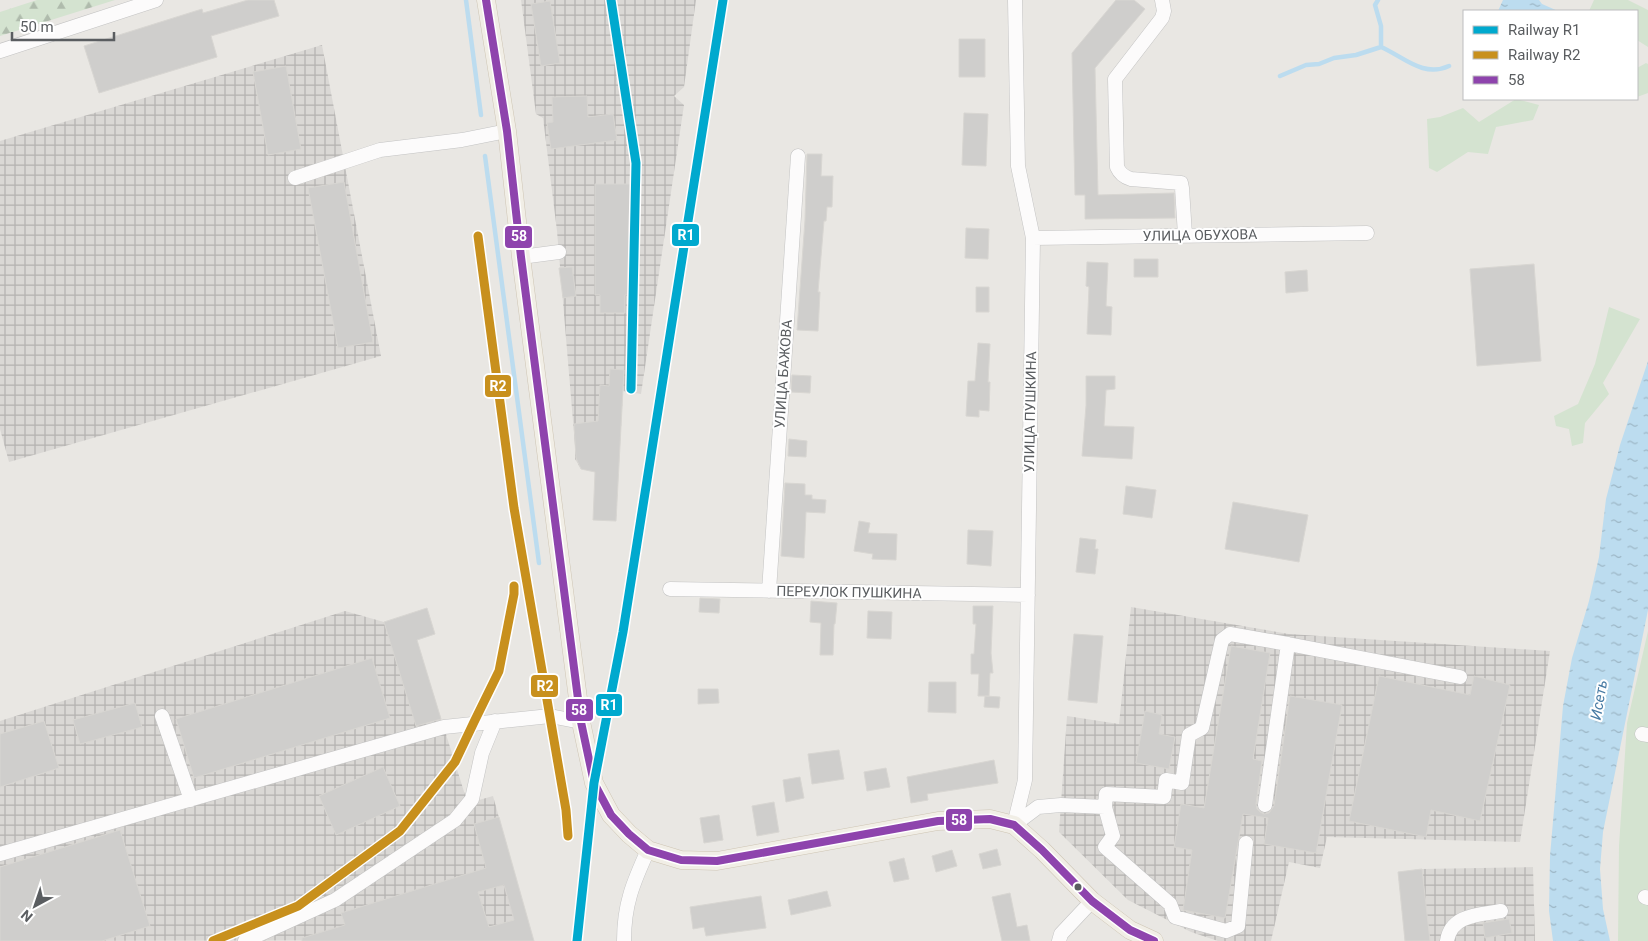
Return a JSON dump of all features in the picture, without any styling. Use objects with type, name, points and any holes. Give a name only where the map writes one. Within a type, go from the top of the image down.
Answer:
[{"type":"main road","points":[[486,0],[507,131],[521,257],[581,722],[594,783],[611,815],[648,850],[681,860],[717,860],[938,821],[990,819],[1014,824],[1128,936],[1154,941]]},
{"type":"street","points":[[0,51],[156,0]]},
{"type":"street","name":"УЛИЦА ПУШКИНА","points":[[1014,824],[1025,780],[1033,238],[1018,166],[1015,0]]},
{"type":"street","points":[[1162,0],[1164,11],[1162,18],[1115,79],[1117,167],[1124,177],[1131,179],[1176,181],[1181,183],[1185,235]]},
{"type":"street","points":[[295,178],[380,150],[462,140],[507,131]]},
{"type":"street","name":"УЛИЦА БАЖОВА","points":[[768,591],[798,156]]},
{"type":"street","name":"УЛИЦА ОБУХОВА","points":[[1033,238],[1367,233]]},
{"type":"street","points":[[521,257],[558,252]]},
{"type":"street","name":"ПЕРЕУЛОК ПУШКИНА","points":[[670,589],[1028,595]]},
{"type":"street","points":[[1246,843],[1238,926],[1226,931],[1175,917],[1170,904],[1105,847],[1113,836],[1105,807],[1106,794],[1164,797],[1166,780],[1182,783],[1189,735],[1202,728],[1222,640],[1230,634],[1460,677]]},
{"type":"street","points":[[1265,805],[1288,644]]},
{"type":"street","points":[[162,716],[191,800]]},
{"type":"street","points":[[0,854],[444,727],[550,716],[581,722]]},
{"type":"street","points":[[245,941],[335,900],[455,820],[472,799],[482,753],[495,721]]},
{"type":"street","points":[[1014,824],[1038,807],[1060,805],[1105,807]]},
{"type":"street","points":[[624,941],[624,920],[632,886],[648,850]]},
{"type":"street","points":[[1060,941],[1062,934],[1092,901]]},
{"type":"street","points":[[1447,941],[1448,932],[1465,917],[1501,911]]},
{"type":"shaded area","points":[[521,0],[696,0],[684,87],[674,96],[684,105],[641,394],[623,391],[616,521],[595,472],[581,469],[575,459],[557,231],[543,118],[536,114]]},
{"type":"shaded area","points":[[322,45],[381,356],[9,462],[0,429],[0,141]]},
{"type":"shaded area","points":[[1131,607],[1289,634],[1550,651],[1520,842],[1327,837],[1320,868],[1289,862],[1271,941],[1218,941],[1191,932],[1128,900],[1059,832],[1067,716],[1119,724]]},
{"type":"shaded area","points":[[345,611],[384,622],[388,633],[412,626],[466,798],[479,800],[493,796],[533,940],[0,941],[0,721]]},
{"type":"shaded area","points":[[1533,867],[1535,941],[1405,941],[1398,872],[1422,869]]},
{"type":"green space","points":[[37,0],[115,0],[0,36],[0,12]]},
{"type":"green space","points":[[1594,0],[1628,0],[1648,10],[1648,47],[1638,41],[1638,10],[1589,10]]},
{"type":"green space","points":[[1646,63],[1648,64],[1648,93],[1638,97],[1638,67]]},
{"type":"green space","points":[[1514,100],[1539,105],[1533,120],[1496,127],[1488,154],[1468,152],[1437,172],[1429,168],[1427,119],[1440,117],[1463,108],[1479,122]]},
{"type":"green space","points":[[1609,307],[1640,319],[1603,383],[1609,394],[1585,423],[1583,443],[1572,446],[1569,429],[1556,426],[1554,416],[1578,404],[1595,364]]},
{"type":"green space","points":[[1648,631],[1648,941],[1618,941],[1619,846],[1627,723]]},
{"type":"water","points":[[1503,0],[1539,0],[1542,4],[1556,10],[1498,10]]},
{"type":"water","name":"Исеть","points":[[1648,361],[1648,610],[1603,832],[1600,869],[1603,909],[1610,941],[1553,941],[1549,911],[1550,856],[1563,706],[1572,658],[1589,601],[1599,557],[1606,499],[1620,445]]},
{"type":"building","points":[[248,0],[274,0],[279,16],[211,36],[217,57],[99,93],[84,46],[202,9],[203,13]]},
{"type":"building","points":[[1116,0],[1134,0],[1145,9],[1095,68],[1098,195],[1174,193],[1175,218],[1085,219],[1085,195],[1075,195],[1072,53]]},
{"type":"building","points":[[550,1],[560,63],[541,66],[531,4]]},
{"type":"building","points":[[959,39],[985,39],[985,77],[959,77]]},
{"type":"building","points":[[286,66],[301,149],[268,155],[253,72]]},
{"type":"building","points":[[587,96],[588,117],[613,114],[617,140],[551,149],[547,123],[553,122],[552,97]]},
{"type":"building","points":[[964,113],[988,114],[986,166],[962,165]]},
{"type":"building","points":[[807,154],[822,154],[821,176],[833,176],[832,207],[827,207],[826,221],[824,221],[818,292],[820,292],[818,331],[797,330],[805,220]]},
{"type":"building","points":[[344,182],[373,342],[338,348],[308,188]]},
{"type":"building","points":[[595,184],[635,184],[634,295],[625,295],[625,313],[600,313],[600,295],[595,295]]},
{"type":"building","points":[[966,228],[989,229],[988,259],[965,258]]},
{"type":"building","points":[[1134,259],[1158,259],[1158,277],[1134,277]]},
{"type":"building","points":[[1087,262],[1108,263],[1106,306],[1112,307],[1111,335],[1087,334],[1089,287],[1086,286]]},
{"type":"building","points":[[1534,264],[1541,361],[1477,366],[1470,269]]},
{"type":"building","points":[[572,267],[576,296],[563,298],[559,268]]},
{"type":"building","points":[[1307,270],[1308,291],[1286,293],[1285,272]]},
{"type":"building","points":[[976,287],[989,287],[989,312],[976,312]]},
{"type":"building","points":[[978,343],[990,344],[989,411],[979,410],[979,417],[966,416],[968,381],[975,381]]},
{"type":"building","points":[[610,369],[624,370],[616,521],[593,520],[595,472],[581,469],[576,458],[574,424],[598,421],[600,385],[609,386]]},
{"type":"building","points":[[792,375],[811,376],[810,393],[791,392]]},
{"type":"building","points":[[1086,376],[1115,376],[1115,389],[1106,390],[1104,426],[1134,427],[1132,459],[1082,456]]},
{"type":"building","points":[[789,439],[807,441],[806,457],[788,456]]},
{"type":"building","points":[[785,483],[805,484],[805,495],[812,495],[812,499],[826,500],[825,513],[806,512],[804,558],[781,556]]},
{"type":"building","points":[[1126,486],[1156,490],[1152,518],[1123,514]]},
{"type":"building","points":[[1233,502],[1308,515],[1299,562],[1225,549]]},
{"type":"building","points":[[859,521],[870,523],[868,533],[897,534],[896,560],[872,559],[873,554],[854,551]]},
{"type":"building","points":[[968,530],[993,531],[991,566],[967,564]]},
{"type":"building","points":[[1080,538],[1096,540],[1095,549],[1098,549],[1095,574],[1076,572]]},
{"type":"building","points":[[700,598],[720,599],[719,613],[699,612]]},
{"type":"building","points":[[811,601],[837,603],[833,655],[820,655],[821,623],[810,622]]},
{"type":"building","points":[[973,606],[993,606],[991,653],[993,673],[990,673],[989,696],[978,696],[979,674],[971,674],[971,654],[974,654],[976,624],[973,624]]},
{"type":"building","points":[[427,608],[435,634],[417,640],[441,719],[416,726],[384,622]]},
{"type":"building","points":[[868,611],[892,612],[891,639],[867,638]]},
{"type":"building","points":[[1074,634],[1103,636],[1097,703],[1068,700]]},
{"type":"building","points":[[1231,646],[1270,653],[1253,759],[1262,761],[1256,804],[1260,812],[1264,814],[1269,813],[1274,806],[1290,696],[1342,705],[1316,853],[1264,844],[1268,818],[1243,814],[1225,918],[1183,910],[1192,850],[1174,847],[1181,804],[1204,808]]},
{"type":"building","points":[[372,658],[390,718],[194,778],[176,719]]},
{"type":"building","points":[[1379,676],[1470,695],[1474,676],[1510,685],[1480,821],[1431,810],[1426,837],[1349,821]]},
{"type":"building","points":[[929,682],[956,682],[956,713],[928,712]]},
{"type":"building","points":[[698,689],[718,689],[719,703],[698,704]]},
{"type":"building","points":[[985,696],[1000,697],[999,708],[984,707]]},
{"type":"building","points":[[135,703],[142,727],[80,744],[73,720]]},
{"type":"building","points":[[1145,711],[1162,715],[1159,734],[1175,737],[1169,769],[1136,763]]},
{"type":"building","points":[[44,721],[59,768],[0,787],[0,734]]},
{"type":"building","points":[[839,750],[844,779],[812,784],[808,754]]},
{"type":"building","points":[[994,760],[998,783],[927,794],[928,800],[911,803],[907,777]]},
{"type":"building","points":[[383,767],[400,806],[336,835],[319,796]]},
{"type":"building","points":[[886,768],[890,787],[867,791],[864,772]]},
{"type":"building","points":[[800,777],[804,798],[786,802],[783,780]]},
{"type":"building","points":[[774,802],[779,832],[757,836],[752,806]]},
{"type":"building","points":[[719,815],[723,840],[704,843],[700,818]]},
{"type":"building","points":[[499,817],[534,941],[302,941],[302,938],[345,925],[341,913],[486,868],[474,824]],"holes":[[[504,885],[514,920],[489,927],[478,892]]]},
{"type":"building","points":[[120,830],[150,926],[102,941],[0,941],[0,867]]},
{"type":"building","points":[[997,849],[1001,865],[983,869],[979,854]]},
{"type":"building","points":[[952,850],[957,866],[936,872],[932,856]]},
{"type":"building","points":[[904,858],[909,879],[894,882],[889,862]]},
{"type":"building","points":[[1422,869],[1430,941],[1405,941],[1398,872]]},
{"type":"building","points":[[827,891],[831,906],[791,915],[788,900]]},
{"type":"building","points":[[1010,893],[1017,927],[1027,925],[1030,941],[1002,941],[992,897]]},
{"type":"building","points":[[761,896],[766,928],[706,936],[704,927],[693,929],[690,907]]},
{"type":"building","points":[[1509,919],[1512,933],[1485,938],[1483,923]]},
{"type":"waterway","points":[[466,0],[481,115]]},
{"type":"waterway","points":[[1378,0],[1375,5],[1381,26],[1381,47]]},
{"type":"waterway","points":[[1280,76],[1306,65],[1319,64],[1334,58],[1356,55],[1381,47],[1422,68],[1431,70],[1449,66]]},
{"type":"waterway","points":[[485,156],[539,563]]},
{"type":"rail line","name":"R1","points":[[611,0],[636,163],[631,389]]},
{"type":"rail line","name":"R1","points":[[577,941],[594,783],[623,632],[723,0]]},
{"type":"rail line","name":"R2","points":[[478,236],[514,508],[566,810],[568,836]]},
{"type":"rail line","name":"R2","points":[[213,941],[298,906],[400,831],[455,762],[499,671],[514,586]]},
{"type":"transit line","name":"58","points":[[486,0],[507,131],[521,257],[581,722],[594,783],[611,815],[648,850],[681,860],[717,861],[938,821],[990,819],[1014,825],[1042,850],[1092,901],[1130,930],[1154,941]]}]
